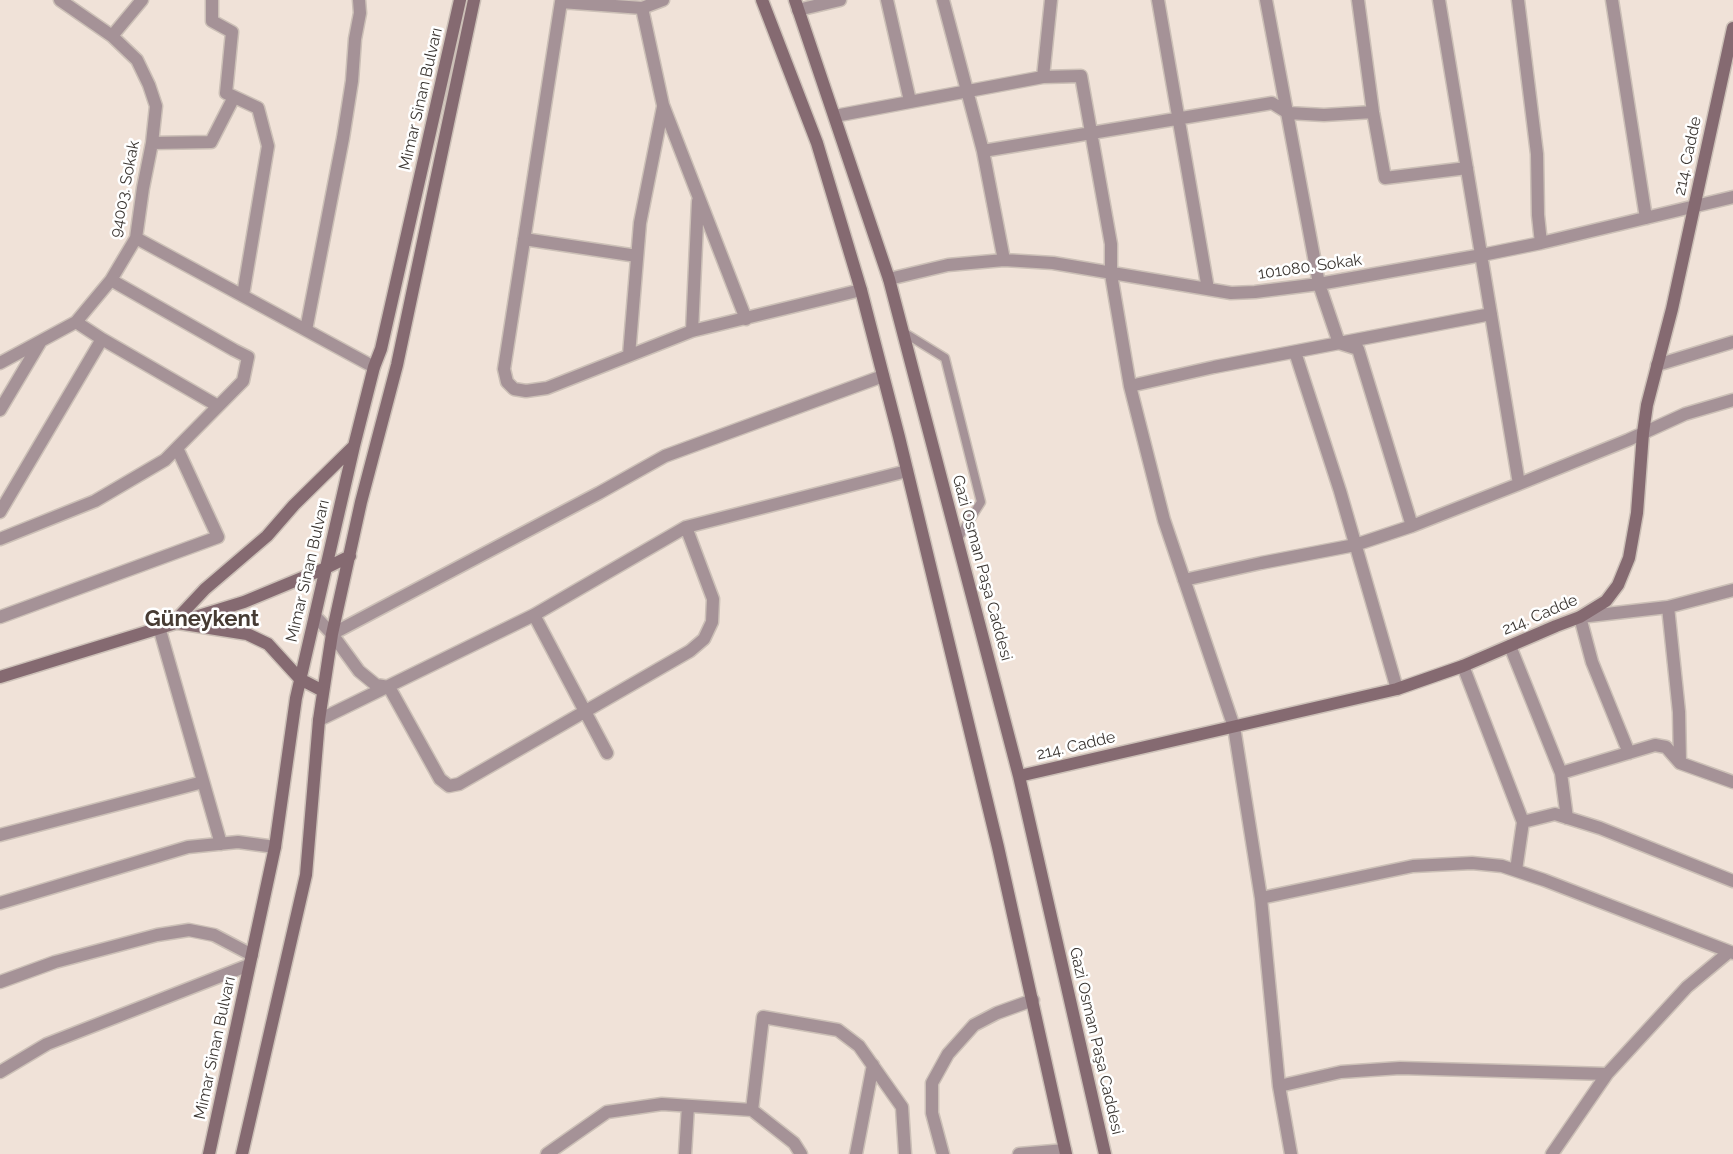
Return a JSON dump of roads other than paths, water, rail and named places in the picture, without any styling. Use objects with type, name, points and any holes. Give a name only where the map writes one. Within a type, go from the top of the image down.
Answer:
[{"type":"main road","name":"Mimar Sinan Bulvarı","points":[[209,1154],[275,847],[300,679],[354,446],[374,367],[381,349],[460,0]]},
{"type":"main road","name":"Mimar Sinan Bulvarı","points":[[242,1154],[306,875],[319,720],[332,634],[362,502],[397,365],[474,0]]},
{"type":"main road","points":[[762,0],[817,143],[861,290],[998,847],[1065,1152]]},
{"type":"main road","name":"Gazi Osman Paşa Caddesi","points":[[796,5],[889,279],[1019,776],[1105,1154]]},
{"type":"main road","name":"214. Cadde","points":[[1019,776],[1396,689],[1463,666],[1580,617],[1606,601],[1618,585],[1629,558],[1637,513],[1647,405],[1672,309],[1733,28]]},
{"type":"main road","points":[[174,622],[205,589],[267,536],[294,505],[354,446]]},
{"type":"main road","points":[[0,677],[244,602],[350,556]]},
{"type":"main road","points":[[174,622],[247,634],[268,644],[300,679],[323,691]]},
{"type":"street","name":"94003. Sokak","points":[[0,363],[76,322],[111,280],[136,238],[142,188],[152,143],[156,106],[137,60],[112,36],[60,0]]},
{"type":"street","points":[[112,36],[142,0]]},
{"type":"street","points":[[212,0],[212,21],[232,32],[226,93],[258,108],[268,146],[243,295]]},
{"type":"street","points":[[306,330],[350,92],[360,13],[359,0]]},
{"type":"street","points":[[663,0],[642,8],[561,1],[504,369],[507,382],[514,389],[526,391],[547,388],[692,331],[861,290]]},
{"type":"street","points":[[796,5],[840,0]]},
{"type":"street","points":[[887,0],[910,101]]},
{"type":"street","points":[[944,0],[983,151],[1004,260]]},
{"type":"street","points":[[1043,77],[1051,0]]},
{"type":"street","points":[[1158,0],[1208,289]]},
{"type":"street","points":[[1266,0],[1319,284],[1339,343]]},
{"type":"street","points":[[1358,0],[1384,178],[1467,168]]},
{"type":"street","points":[[1440,0],[1519,484]]},
{"type":"street","points":[[1518,0],[1537,154],[1541,243]]},
{"type":"street","points":[[1612,0],[1646,218]]},
{"type":"street","points":[[642,8],[663,105],[746,319]]},
{"type":"street","points":[[835,116],[1043,77],[1081,76],[1111,244],[1111,274],[1130,386],[1164,520],[1234,727],[1261,898],[1279,1086],[1291,1154]]},
{"type":"street","points":[[152,143],[211,142],[234,97]]},
{"type":"street","points":[[983,151],[1272,103],[1288,113],[1324,115],[1373,112]]},
{"type":"street","points":[[629,356],[640,223],[663,105]]},
{"type":"street","points":[[692,331],[699,195]]},
{"type":"street","name":"101080. Sokak","points":[[889,279],[948,265],[1004,260],[1053,263],[1231,293],[1319,284],[1482,255],[1733,197]]},
{"type":"street","points":[[136,238],[374,367]]},
{"type":"street","points":[[524,239],[637,256]]},
{"type":"street","points":[[0,539],[95,501],[165,460],[243,381],[248,357],[111,280]]},
{"type":"street","points":[[1130,386],[1214,367],[1491,314]]},
{"type":"street","points":[[76,322],[218,406]]},
{"type":"street","points":[[0,512],[102,339]]},
{"type":"street","points":[[0,410],[41,341]]},
{"type":"street","points":[[1657,365],[1733,342]]},
{"type":"street","points":[[1339,343],[1358,349],[1412,526]]},
{"type":"street","points":[[1295,352],[1340,491],[1396,689]]},
{"type":"street","points":[[332,634],[589,499],[665,456],[883,376]]},
{"type":"street","points":[[1184,580],[1355,545],[1412,526],[1519,484],[1628,440],[1685,414],[1733,400]]},
{"type":"street","points":[[0,617],[218,537],[177,447]]},
{"type":"street","points":[[319,720],[534,615],[686,527],[906,471]]},
{"type":"street","points":[[389,687],[440,779],[448,786],[459,784],[690,651],[704,639],[712,622],[713,599],[686,527]]},
{"type":"street","points":[[1629,753],[1592,662],[1580,617],[1668,607],[1733,590]]},
{"type":"street","points":[[1668,607],[1679,712],[1680,763]]},
{"type":"street","points":[[534,615],[608,753]]},
{"type":"street","points":[[315,616],[332,634],[359,671],[376,685],[389,687]]},
{"type":"street","points":[[159,627],[220,844]]},
{"type":"street","points":[[1510,646],[1561,773],[1567,818]]},
{"type":"street","points":[[1463,666],[1522,822],[1516,870]]},
{"type":"street","points":[[1561,773],[1655,745],[1666,747],[1680,763],[1733,782]]},
{"type":"street","points":[[0,835],[203,782]]},
{"type":"street","points":[[1522,822],[1555,814],[1600,828],[1733,881]]},
{"type":"street","points":[[0,903],[188,847],[238,842],[275,847]]},
{"type":"street","points":[[1261,898],[1413,866],[1473,863],[1502,866],[1731,953]]},
{"type":"street","points":[[0,982],[55,962],[157,935],[189,930],[214,935],[250,960]]},
{"type":"street","points":[[1552,1154],[1607,1074],[1687,987],[1731,953]]},
{"type":"street","points":[[0,1072],[47,1044],[250,960]]},
{"type":"street","points":[[943,1154],[932,1113],[932,1083],[948,1054],[974,1025],[997,1013],[1033,1000]]},
{"type":"street","points":[[752,1110],[763,1017],[838,1030],[859,1046],[902,1107],[905,1154]]},
{"type":"street","points":[[856,1154],[873,1065]]},
{"type":"street","points":[[1279,1086],[1341,1072],[1400,1068],[1607,1074]]},
{"type":"street","points":[[547,1154],[607,1112],[662,1104],[752,1110],[794,1143],[801,1154]]},
{"type":"street","points":[[685,1154],[688,1106]]},
{"type":"street","points":[[1019,1154],[1065,1152]]},
{"type":"lane","points":[[903,332],[945,358],[981,502],[957,540]]},
{"type":"district","name":"Güneykent","points":[[202,619]]}]
